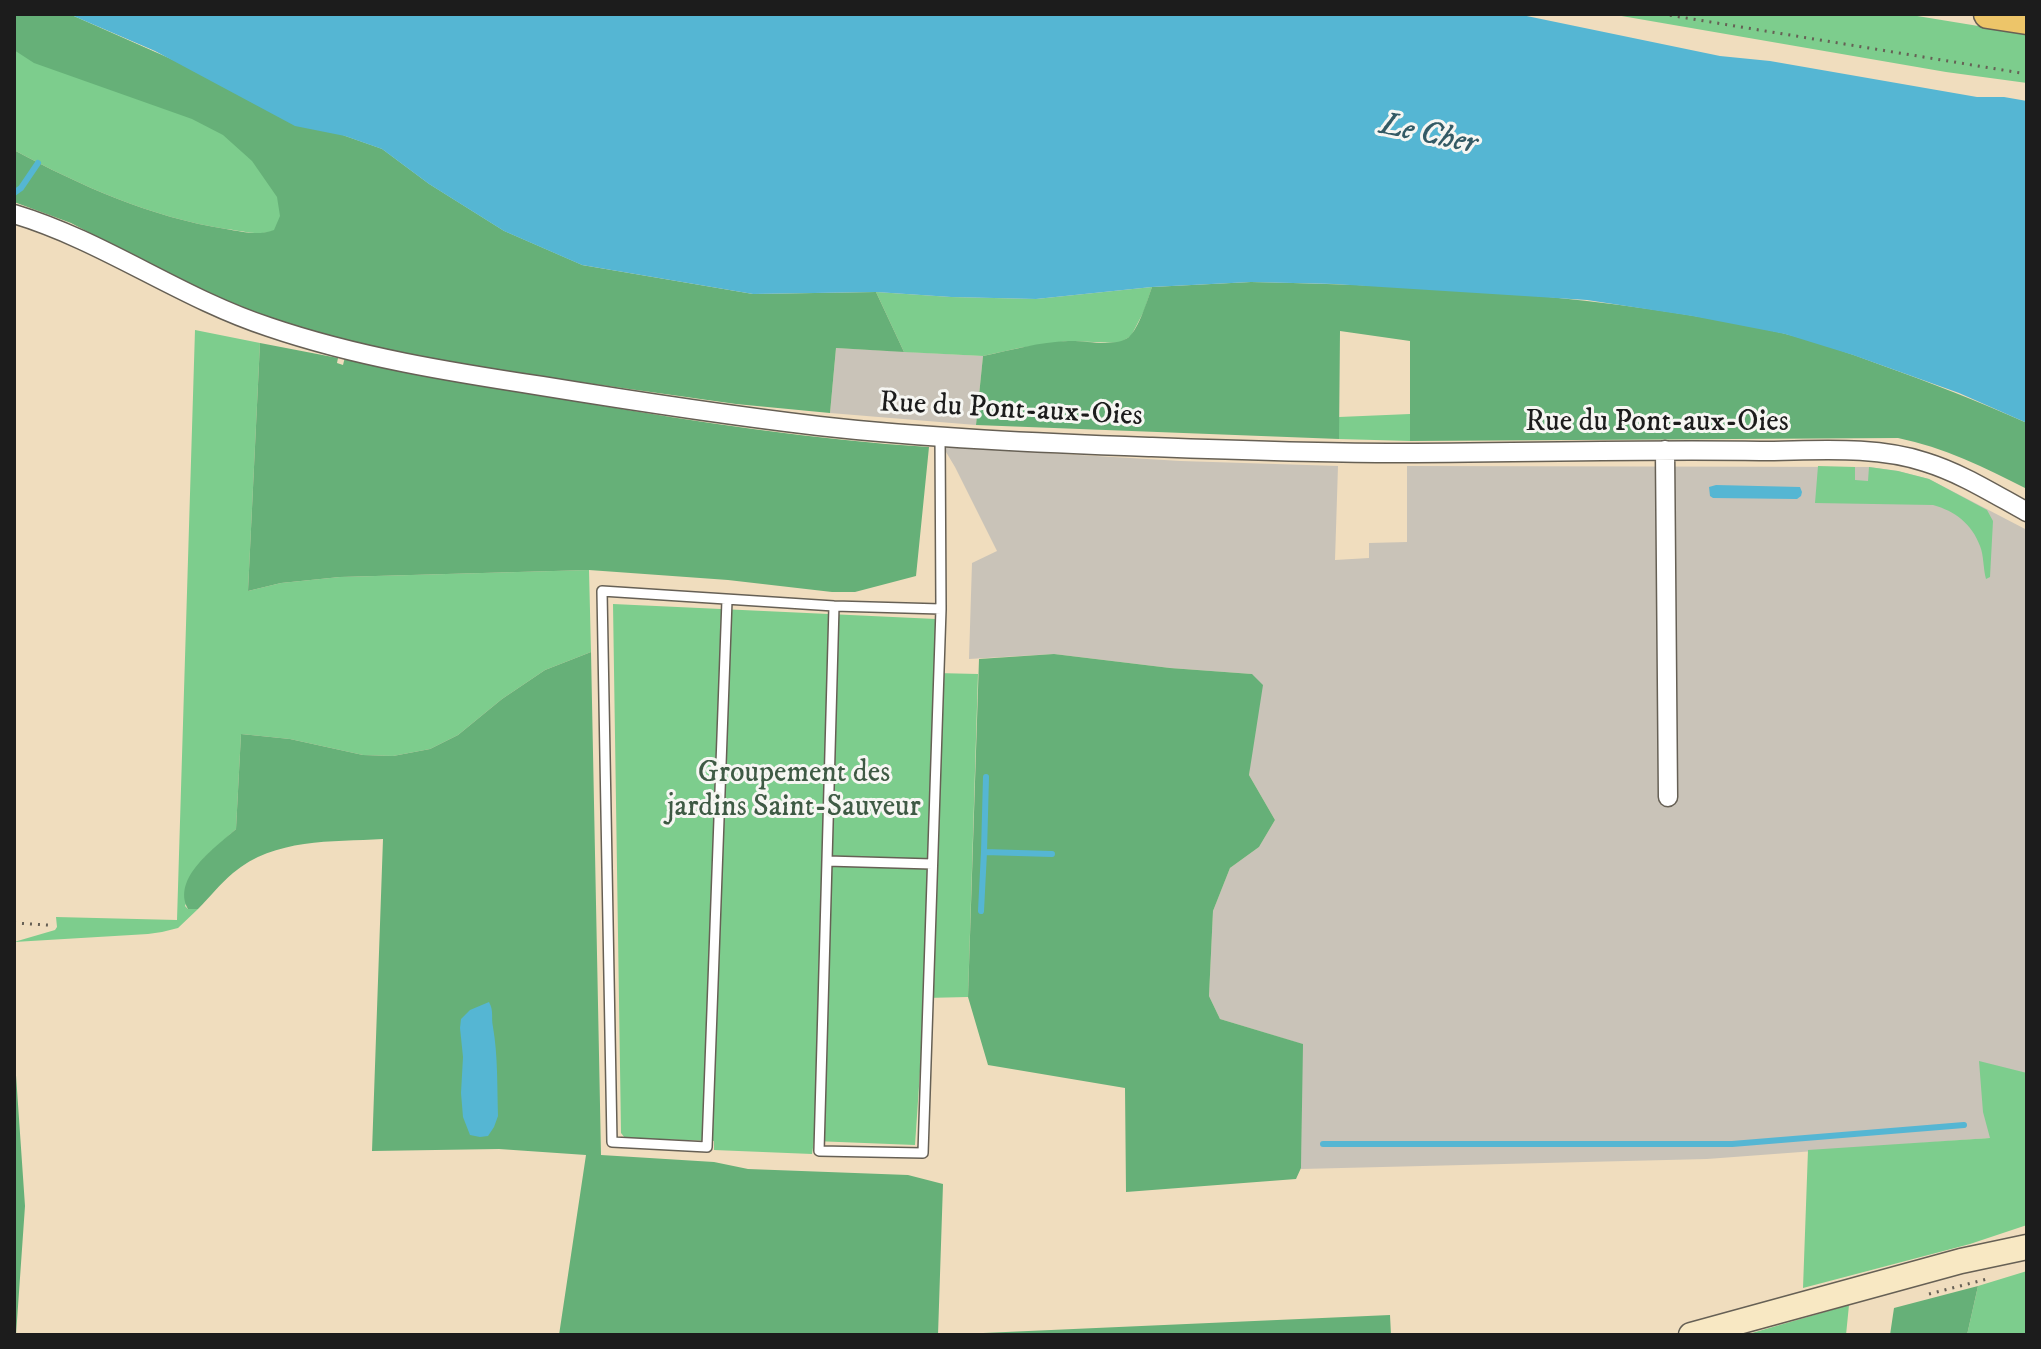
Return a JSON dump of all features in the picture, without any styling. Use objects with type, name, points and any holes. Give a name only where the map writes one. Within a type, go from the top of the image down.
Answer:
[{"type":"main road","points":[[1988,14],[2027,20]]},
{"type":"main road","points":[[1961,1261],[2027,1235]]},
{"type":"main road","points":[[1691,1335],[1961,1261],[2027,1247]]},
{"type":"street","name":"Rue du Pont-aux-Oies","points":[[14,214],[82,239],[191,296],[245,319],[337,347],[438,370],[650,404],[819,426],[1036,443],[1321,453],[1865,452],[1923,461],[1956,474],[2027,512]]},
{"type":"street","points":[[1665,450],[1668,797]]},
{"type":"lane","points":[[834,606],[819,1151],[923,1153],[941,609],[940,436]]},
{"type":"lane","points":[[727,600],[707,1147],[612,1142],[602,591],[834,606],[941,609]]},
{"type":"lane","points":[[827,861],[932,864]]},
{"type":"path","points":[[1662,14],[2027,74]]},
{"type":"path","points":[[14,923],[48,925]]},
{"type":"path","points":[[1926,1294],[1997,1276]]},
{"type":"shaded area","points":[[836,348],[983,356],[976,425],[830,413]]},
{"type":"shaded area","points":[[943,447],[1181,461],[1338,466],[1335,560],[1369,558],[1369,543],[1407,542],[1407,466],[1869,467],[1929,479],[2027,530],[2027,1225],[1989,1138],[1707,1159],[1301,1169],[1302,1044],[1220,1019],[1209,996],[1213,911],[1230,868],[1259,847],[1275,820],[1249,775],[1252,674],[1054,654],[969,659],[972,563],[997,551]]},
{"type":"green space","points":[[14,14],[69,14],[345,136],[382,149],[429,184],[504,231],[582,265],[274,231],[256,233],[226,229],[170,217],[90,188],[14,150]]},
{"type":"green space","points":[[14,14],[69,14],[345,136],[382,149],[429,184],[504,231],[582,265],[753,294],[876,292],[904,352],[836,348],[830,413],[736,404],[466,366],[287,325],[223,303],[71,223],[14,202],[14,150],[117,198],[198,224],[262,233],[274,230],[280,216],[277,197],[252,161],[223,135],[192,119],[34,63],[14,50]]},
{"type":"green space","points":[[1610,14],[1905,14],[2027,34],[2027,83],[1946,72]]},
{"type":"green space","points":[[1251,282],[1518,294],[1651,309],[1794,336],[1918,379],[2027,423],[2027,489],[1948,453],[1898,438],[1410,441],[1410,341],[1340,331],[1339,439],[976,425],[983,356],[1057,342],[1116,342],[1129,337],[1136,327],[1152,287]]},
{"type":"green space","points":[[1152,287],[1131,336],[1119,343],[1068,341],[983,356],[904,352],[876,292],[1036,299]]},
{"type":"green space","points":[[195,330],[260,343],[248,591],[281,583],[340,577],[589,570],[591,652],[545,670],[502,699],[458,735],[430,749],[393,756],[363,755],[290,739],[241,734],[236,829],[204,858],[185,906],[198,909],[178,928],[148,934],[14,942],[55,930],[56,917],[177,920]]},
{"type":"green space","points":[[260,343],[338,358],[337,363],[343,365],[345,357],[465,383],[671,417],[800,435],[929,447],[916,576],[855,592],[589,570],[340,577],[281,583],[248,591]]},
{"type":"green space","points":[[1410,414],[1410,441],[1339,439],[1339,417]]},
{"type":"green space","points":[[1818,466],[1855,467],[1855,480],[1868,481],[1869,467],[1929,479],[1987,510],[1993,521],[1990,577],[1986,579],[1977,538],[1955,515],[1933,505],[1815,503]]},
{"type":"green space","name":"Groupement des jardins Saint-Sauveur","points":[[613,604],[936,619],[936,673],[978,674],[968,997],[925,998],[915,1145],[814,1141],[812,1154],[714,1150],[714,1141],[625,1138],[621,1133]]},
{"type":"green space","points":[[591,652],[601,1155],[714,1162],[748,1169],[908,1175],[943,1184],[938,1335],[559,1335],[586,1155],[499,1149],[372,1151],[383,839],[304,844],[267,853],[233,873],[198,909],[188,909],[184,897],[190,875],[236,829],[241,734],[290,739],[363,755],[393,756],[430,749],[458,735],[502,699],[545,670]]},
{"type":"green space","points":[[1054,654],[1252,674],[1263,685],[1249,775],[1275,820],[1259,847],[1230,868],[1213,911],[1209,996],[1220,1019],[1303,1044],[1301,1168],[1296,1179],[1126,1192],[1125,1088],[988,1065],[968,997],[979,659]]},
{"type":"green space","points":[[14,1046],[25,1206],[16,1335],[14,1335]]},
{"type":"green space","points":[[1979,1061],[2027,1073],[2027,1225],[1970,1244],[1803,1288],[1808,1150],[1990,1138],[1983,1112]]},
{"type":"green space","points":[[2027,1271],[2027,1335],[1967,1335],[1978,1286]]},
{"type":"green space","points":[[1978,1286],[1967,1335],[1890,1335],[1894,1308]]},
{"type":"green space","points":[[1849,1305],[1846,1335],[1745,1335]]},
{"type":"green space","points":[[1390,1315],[1391,1335],[938,1335]]},
{"type":"water","name":"Le Cher","points":[[69,14],[1517,14],[1720,56],[1770,61],[1977,97],[2027,101],[2027,423],[1959,393],[1785,334],[1587,300],[1334,284],[1251,282],[1152,287],[1036,299],[876,292],[753,294],[582,265],[504,231],[429,184],[382,149],[345,136],[295,126],[155,51]]},
{"type":"water","points":[[1709,487],[1800,487],[1802,492],[1797,499],[1713,498]]},
{"type":"water","points":[[489,1002],[496,1049],[498,1116],[488,1136],[480,1137],[470,1135],[463,1117],[460,1028],[461,1019],[470,1010]]},
{"type":"waterway","points":[[14,193],[38,163]]},
{"type":"waterway","points":[[984,852],[986,777]]},
{"type":"waterway","points":[[981,911],[984,852],[1052,854]]},
{"type":"waterway","points":[[1323,1144],[1732,1144],[1964,1125]]}]
